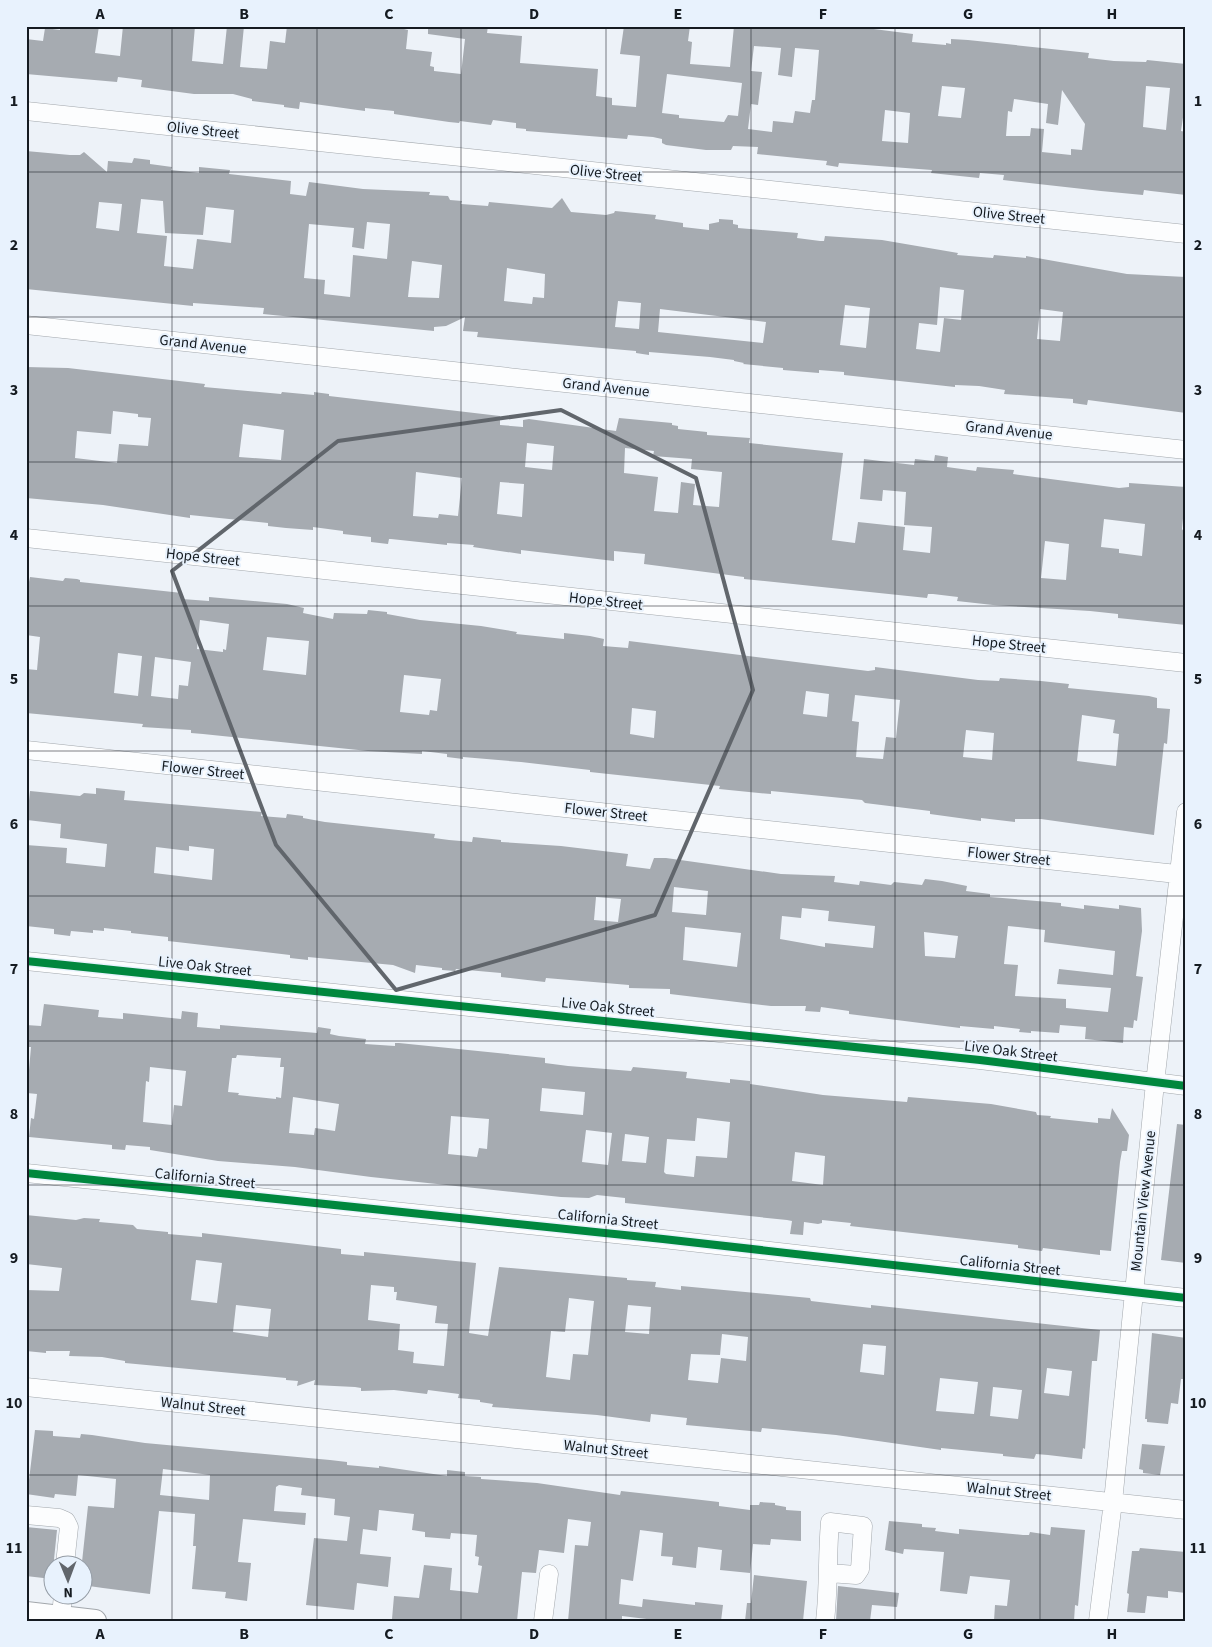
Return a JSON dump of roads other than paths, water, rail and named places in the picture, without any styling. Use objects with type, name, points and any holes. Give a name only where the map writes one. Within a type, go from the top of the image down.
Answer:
[{"type":"main road","points":[[26,1613],[95,1621]]},
{"type":"street","name":"Olive Street","points":[[26,111],[1186,234]]},
{"type":"street","name":"Grand Avenue","points":[[26,325],[1186,450]]},
{"type":"street","name":"Hope Street","points":[[26,538],[1186,663]]},
{"type":"street","name":"Flower Street","points":[[26,750],[1182,874]]},
{"type":"street","name":"Mountain View Avenue","points":[[1098,1621],[1113,1502],[1155,1083],[1182,874],[1186,812]]},
{"type":"street","name":"Live Oak Street","points":[[26,961],[970,1059],[1186,1086]]},
{"type":"street","name":"California Street","points":[[26,1174],[663,1239],[1186,1298]]},
{"type":"street","name":"Walnut Street","points":[[26,1387],[1186,1510]]},
{"type":"street","points":[[26,1516],[59,1518],[66,1521],[68,1527],[67,1554]]},
{"type":"street","points":[[826,1621],[829,1573]]},
{"type":"street","points":[[543,1621],[549,1574]]},
{"type":"street","points":[[61,1617],[62,1604]]}]
